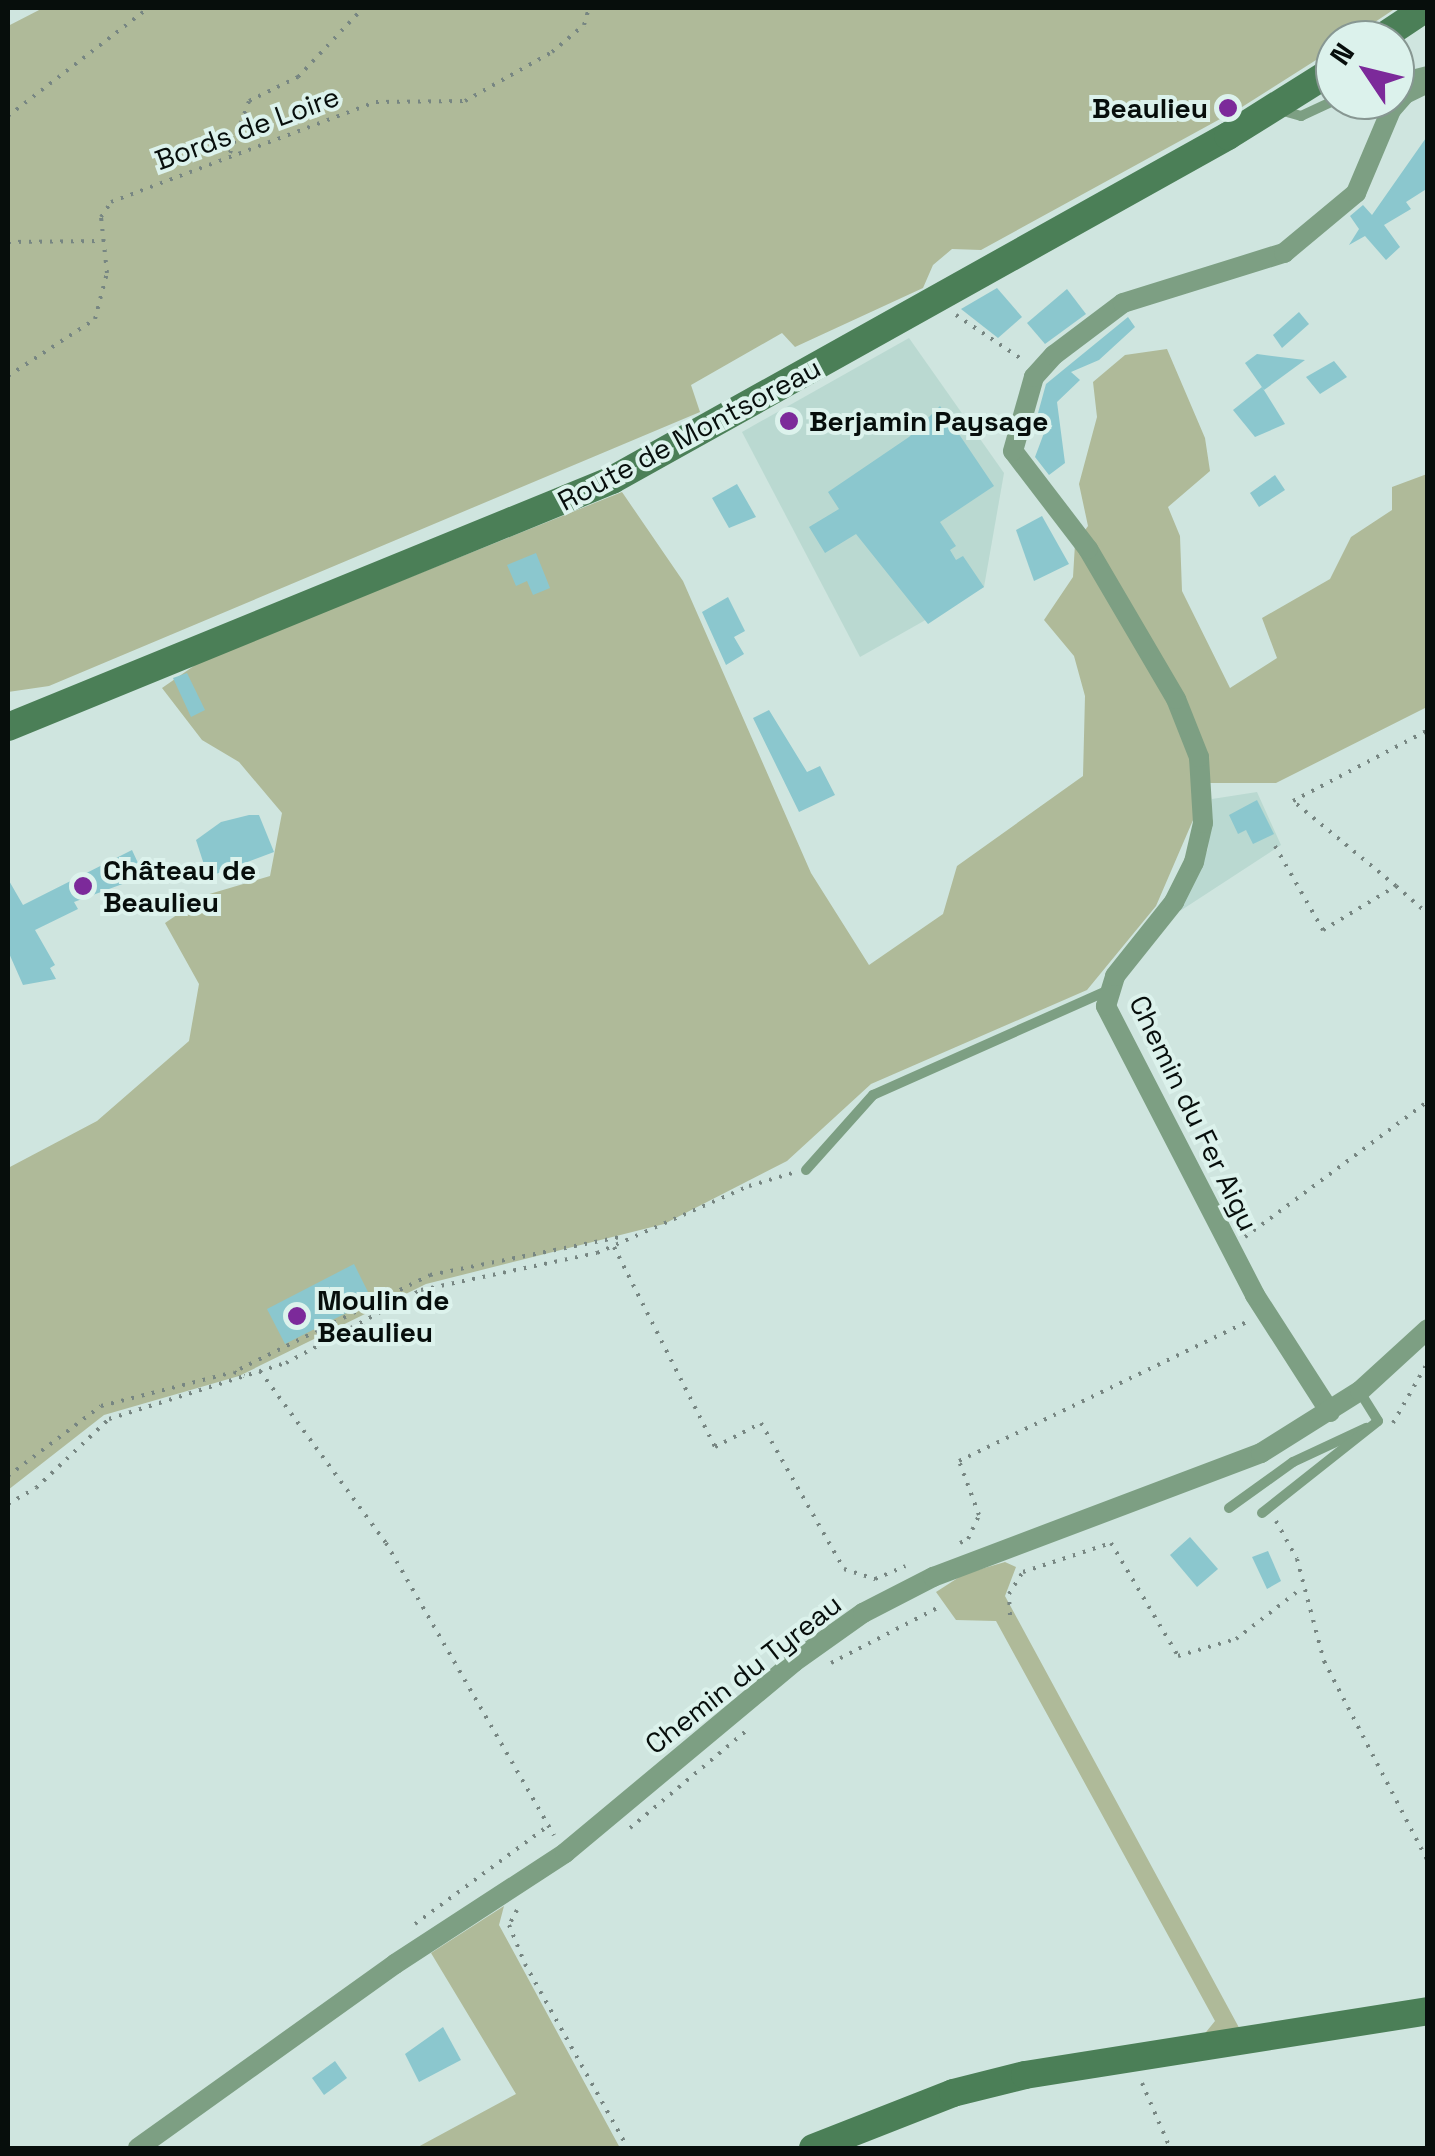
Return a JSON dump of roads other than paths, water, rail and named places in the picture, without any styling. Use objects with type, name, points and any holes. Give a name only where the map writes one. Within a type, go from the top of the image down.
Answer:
[{"type":"main road","name":"Route de Montsoreau","points":[[8,727],[612,480],[1315,82]]},
{"type":"main road","points":[[812,2148],[953,2093],[1025,2074],[1428,2011]]},
{"type":"street","name":"Chemin du Fer Aigu","points":[[1330,1412],[1229,1249],[1117,1032],[1107,991],[1174,902],[1194,862],[1203,783],[1190,726],[1072,526],[1014,461],[1022,417],[1038,370],[1123,303],[1284,253],[1356,193],[1391,110],[1405,94],[1428,83]]},
{"type":"street","name":"Chemin du Tyreau","points":[[138,2148],[395,1964],[565,1853],[794,1662],[875,1606],[992,1554],[1227,1467],[1330,1412],[1360,1391],[1428,1329]]},
{"type":"lane","points":[[1274,108],[1301,116],[1315,110]]},
{"type":"lane","points":[[806,1170],[874,1094],[1107,991]]},
{"type":"lane","points":[[1267,1514],[1378,1421],[1360,1391]]},
{"type":"lane","points":[[1230,1508],[1293,1462],[1372,1426]]},
{"type":"place","name":"Beaulieu","points":[[1228,108]]},
{"type":"place","name":"Berjamin Paysage","points":[[789,421]]},
{"type":"place","name":"Château de Beaulieu","points":[[83,886]]},
{"type":"place","name":"Moulin de Beaulieu","points":[[297,1316]]}]
